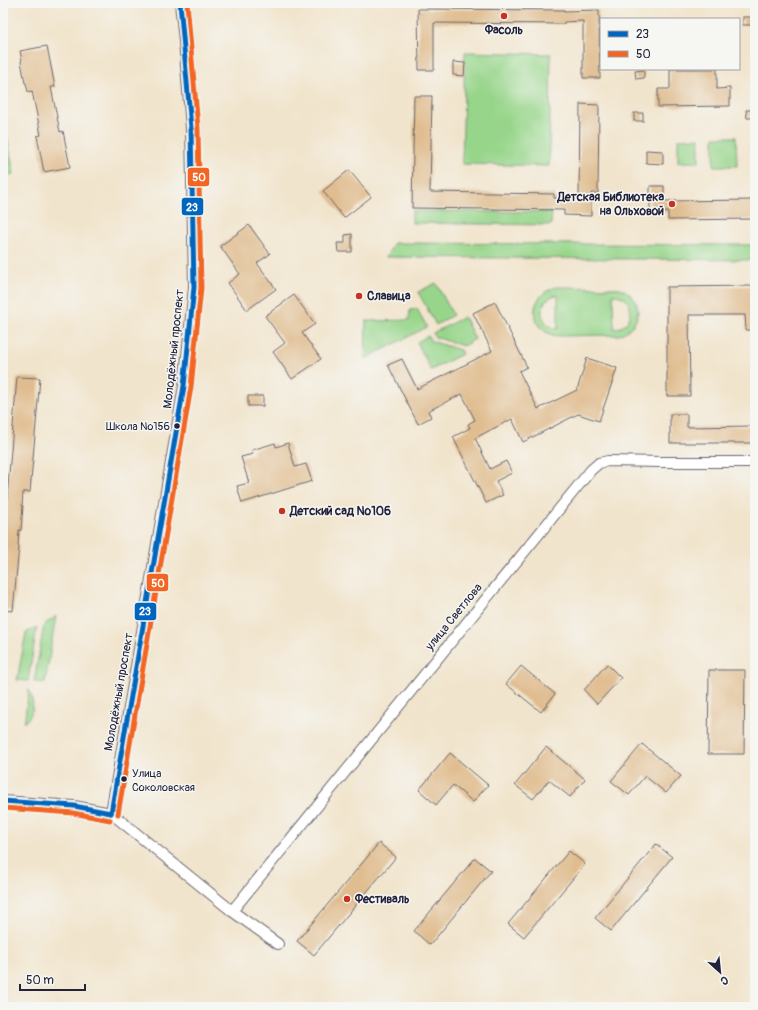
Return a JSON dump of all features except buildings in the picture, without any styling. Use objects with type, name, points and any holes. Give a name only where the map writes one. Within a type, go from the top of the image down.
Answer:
[{"type":"street","name":"Молодёжный проспект","points":[[111,813],[184,386],[194,287],[191,128],[180,3]]},
{"type":"street","name":"улица Светлова","points":[[232,911],[591,470],[599,463],[608,461],[755,462]]},
{"type":"street","points":[[3,801],[74,806],[111,813],[232,911],[278,944]]},
{"type":"green space","points":[[465,52],[551,54],[549,166],[462,164]]},
{"type":"green space","points":[[3,115],[14,174],[3,176]]},
{"type":"green space","points":[[714,137],[736,137],[737,166],[714,166]]},
{"type":"green space","points":[[699,138],[699,162],[678,162],[678,139]]},
{"type":"green space","points":[[412,211],[552,212],[551,225],[412,223]]},
{"type":"green space","points":[[394,243],[755,245],[755,260],[386,257]]},
{"type":"green space","points":[[436,283],[453,315],[436,325],[418,292]]},
{"type":"green space","points":[[557,287],[620,288],[628,292],[637,305],[637,318],[627,331],[619,335],[557,336],[547,333],[540,327],[534,312],[540,297],[547,291]],"holes":[[[558,295],[558,329],[546,322],[542,311],[546,301],[551,297]],[[613,295],[626,299],[630,310],[630,317],[627,322],[621,327],[614,329]]]},
{"type":"green space","points":[[417,309],[427,327],[365,359],[366,321],[409,320],[410,310]]},
{"type":"green space","points":[[464,317],[475,339],[463,346],[435,337],[433,333]]},
{"type":"green space","points":[[428,336],[431,341],[460,350],[462,354],[431,370],[417,342]]},
{"type":"green space","points":[[56,616],[45,683],[34,682],[44,625]]},
{"type":"green space","points":[[37,627],[28,681],[17,680],[26,633]]},
{"type":"green space","points":[[29,690],[33,703],[32,712],[24,723]]},
{"type":"transit line","name":"23","points":[[111,813],[184,386],[194,287],[191,128],[180,3]]},
{"type":"transit line","name":"50","points":[[118,814],[191,387],[201,288],[198,128],[187,3]]},
{"type":"transit line","name":"23","points":[[3,801],[74,806],[111,813]]},
{"type":"transit line","name":"50","points":[[3,808],[73,813],[110,820]]},
{"type":"place","name":"Фасоль","points":[[504,16]]},
{"type":"place","name":"Детская Библиотека на Ольховой","points":[[672,204]]},
{"type":"place","name":"Славица","points":[[359,296]]},
{"type":"place","name":"Школа №156","points":[[177,426]]},
{"type":"place","name":"Детский сад №106","points":[[282,511]]},
{"type":"place","name":"Улица Соколовская","points":[[124,779]]},
{"type":"place","name":"Фестиваль","points":[[347,899]]}]
